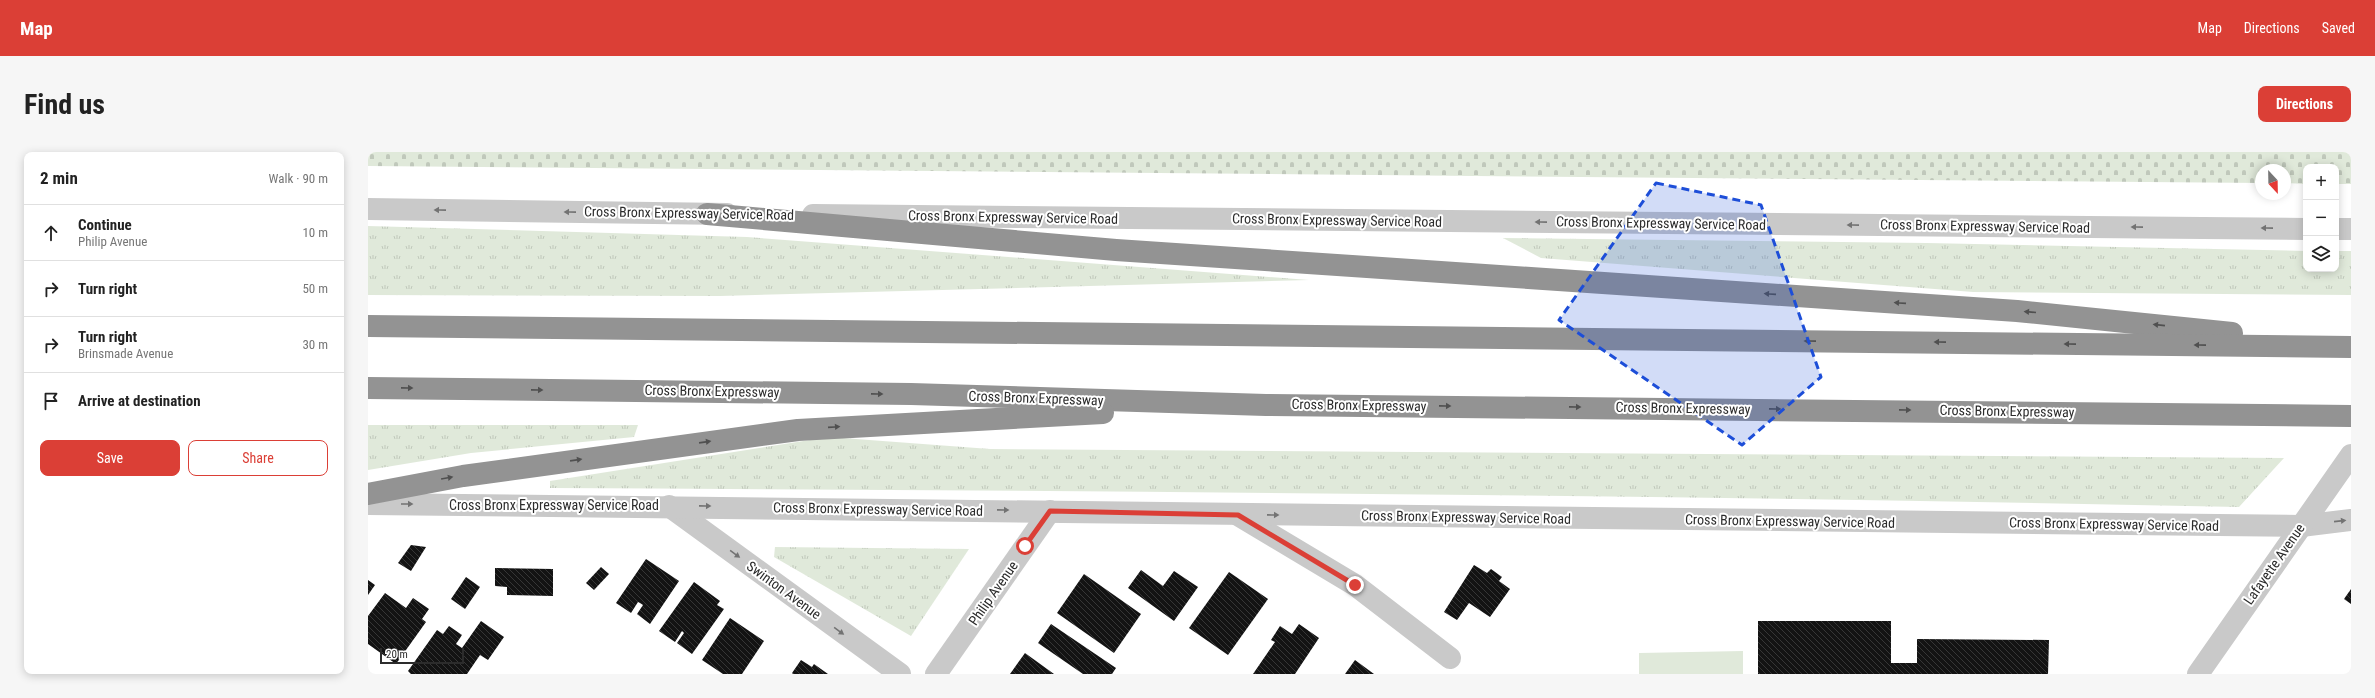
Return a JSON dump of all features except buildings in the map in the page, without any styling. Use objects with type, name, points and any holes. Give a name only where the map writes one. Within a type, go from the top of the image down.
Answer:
[{"type":"highway","points":[[707,214],[1124,251],[2017,311],[2351,346]]},
{"type":"highway","points":[[368,326],[2351,346]]},
{"type":"highway","name":"Cross Bronx Expressway","points":[[368,388],[810,392],[1266,404],[2314,414],[2351,416]]},
{"type":"highway","points":[[368,494],[462,476],[798,430],[1266,404]]},
{"type":"street","name":"Cross Bronx Expressway Service Road","points":[[368,209],[707,214],[2303,229]]},
{"type":"street","points":[[2339,229],[2351,229]]},
{"type":"street","name":"Lafayette Avenue","points":[[2198,674],[2351,455]]},
{"type":"street","name":"Cross Bronx Expressway Service Road","points":[[368,504],[669,506],[1238,515],[2301,526],[2351,520]]},
{"type":"street","name":"Swinton Avenue","points":[[669,506],[900,674]]},
{"type":"street","name":"Philip Avenue","points":[[936,674],[1050,511]]},
{"type":"street","points":[[1238,515],[1355,585],[1450,658]]},
{"type":"highlighted area","points":[[1656,183],[1761,205],[1821,377],[1742,445],[1559,320]]},
{"type":"green space","points":[[368,152],[2351,152],[2351,184],[2339,184],[2339,164],[2303,164],[2303,184],[2291,183],[2291,164],[2255,164],[2255,183],[368,166]]},
{"type":"green space","points":[[368,226],[747,237],[1309,280],[720,296],[368,295]]},
{"type":"green space","points":[[1503,238],[1927,243],[2303,251],[2303,272],[2339,272],[2339,251],[2351,251],[2351,295],[1973,292],[1541,258]]},
{"type":"green space","points":[[368,425],[638,425],[634,437],[471,453],[368,470]]},
{"type":"green space","points":[[829,437],[990,449],[2284,458],[2239,507],[1817,499],[1394,494],[550,488],[550,481]]},
{"type":"green space","points":[[775,547],[969,549],[911,636],[774,557]]},
{"type":"green space","points":[[1743,651],[1743,674],[1639,674],[1639,653]]},
{"type":"route","points":[[1025,546],[1050,511],[1238,515],[1355,585]]}]
